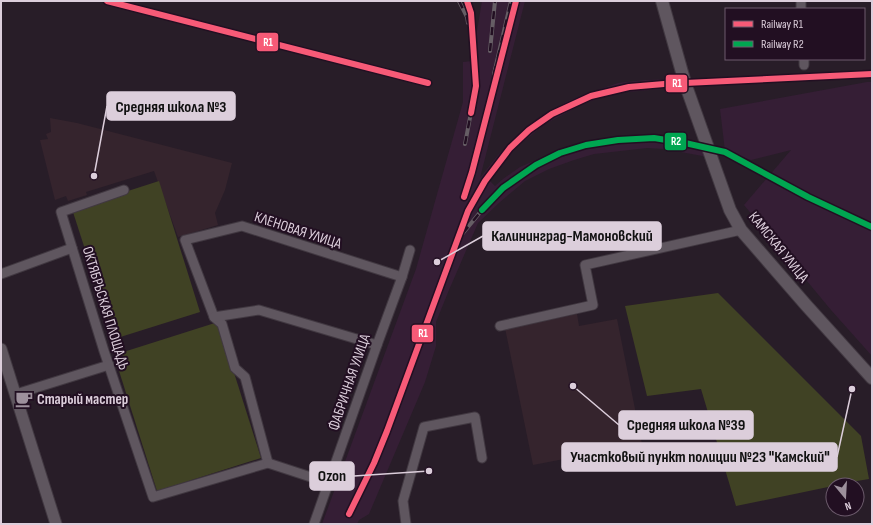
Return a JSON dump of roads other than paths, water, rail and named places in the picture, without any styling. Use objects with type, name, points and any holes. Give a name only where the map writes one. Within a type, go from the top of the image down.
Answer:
[{"type":"main road","name":"КАМСКАЯ УЛИЦА","points":[[662,1],[687,90],[730,210],[741,230],[872,378]]},
{"type":"street","name":"ОКТЯБРЬСКАЯ ПЛОЩАДЬ","points":[[124,190],[61,212],[108,365],[154,497],[268,463]]},
{"type":"street","name":"КЛЕНОВАЯ УЛИЦА","points":[[214,317],[184,240],[242,226],[402,277]]},
{"type":"street","points":[[500,326],[593,305],[585,265],[741,230]]},
{"type":"street","points":[[1,274],[72,248]]},
{"type":"street","name":"ФАБРИЧНАЯ УЛИЦА","points":[[314,524],[376,345],[402,277],[410,250]]},
{"type":"street","points":[[214,317],[259,310],[376,345]]},
{"type":"street","points":[[214,317],[222,324],[236,368],[245,377],[268,463],[329,483]]},
{"type":"street","points":[[1,349],[56,524]]},
{"type":"street","points":[[16,394],[108,365]]},
{"type":"street","points":[[406,524],[403,501],[424,427],[475,417],[482,458]]},
{"type":"railway","points":[[107,1],[428,83]]},
{"type":"railway","points":[[459,1],[467,17],[468,23]]},
{"type":"railway","points":[[465,144],[476,86],[471,13],[467,1]]},
{"type":"railway","points":[[490,51],[495,1]]},
{"type":"railway","points":[[494,74],[511,1]]},
{"type":"railway","points":[[349,514],[374,463],[387,431],[468,211],[485,181],[510,148],[529,130],[552,114],[591,96],[629,87],[872,74]]},
{"type":"railway","points":[[463,233],[487,204],[503,188],[536,165],[560,153],[586,145],[618,140],[654,138],[725,152],[808,197],[872,227]]},
{"type":"rail line","name":"R1","points":[[107,1],[428,83]]},
{"type":"rail line","name":"R1","points":[[467,1],[471,13],[476,86],[471,113]]},
{"type":"rail line","name":"R1","points":[[464,197],[472,172],[516,1]]},
{"type":"rail line","name":"R1","points":[[349,514],[374,463],[387,431],[468,211],[485,181],[510,148],[529,130],[552,114],[591,96],[629,87],[872,74]]},
{"type":"rail line","name":"R2","points":[[482,210],[503,188],[536,165],[560,153],[586,145],[618,140],[654,138],[725,152],[808,197],[872,227]]},
{"type":"place","name":"Средняя школа №3","points":[[94,176]]},
{"type":"place","name":"Калининград-Мамоновский","points":[[437,262]]},
{"type":"place","name":"Средняя школа №39","points":[[573,386]]},
{"type":"place","name":"Участковый пункт полиции №23 \"Камский\"","points":[[852,389]]},
{"type":"place","name":"Старый мастер","points":[[24,399]]},
{"type":"place","name":"Ozon","points":[[429,471]]}]
